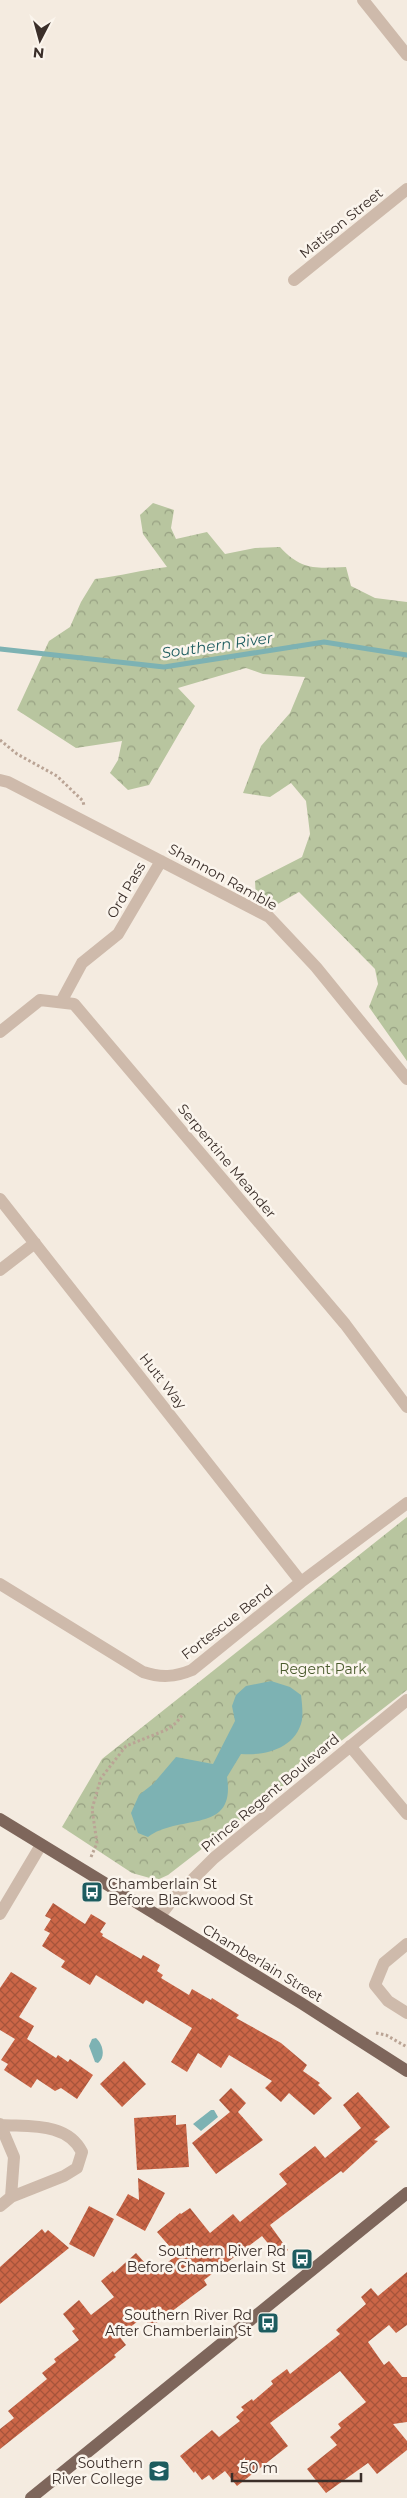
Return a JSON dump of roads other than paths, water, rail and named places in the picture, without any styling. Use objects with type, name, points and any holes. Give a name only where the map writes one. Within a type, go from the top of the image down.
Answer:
[{"type":"main road","name":"Chamberlain Street","points":[[0,1819],[301,2003],[407,2072]]},
{"type":"main road","points":[[31,2498],[407,2193]]},
{"type":"street","points":[[363,0],[407,55]]},
{"type":"street","name":"Matison Street","points":[[294,280],[407,189]]},
{"type":"street","name":"Shannon Ramble","points":[[0,780],[8,782],[79,818],[269,917],[316,967],[407,1079]]},
{"type":"street","name":"Ord Pass","points":[[61,1002],[82,963],[118,934],[161,861]]},
{"type":"street","name":"Serpentine Meander","points":[[0,1032],[40,1000],[74,1004],[346,1324],[407,1407]]},
{"type":"street","name":"Hutt Way","points":[[0,1199],[301,1582]]},
{"type":"street","points":[[0,1270],[34,1243]]},
{"type":"street","name":"Fortescue Bend","points":[[0,1584],[143,1672],[166,1677],[192,1670],[301,1582],[407,1503]]},
{"type":"street","name":"Prince Regent Boulevard","points":[[159,1917],[214,1858],[407,1700]]},
{"type":"street","points":[[350,1746],[407,1814]]},
{"type":"street","points":[[0,1914],[41,1845]]},
{"type":"street","points":[[407,1944],[384,1963],[374,1985],[388,2001],[407,2013]]},
{"type":"street","points":[[0,2206],[11,2196],[76,2168],[82,2152],[78,2143],[66,2134],[50,2128],[0,2124],[14,2157],[11,2196]]},
{"type":"water","points":[[271,1681],[290,1687],[301,1695],[302,1720],[299,1730],[287,1744],[270,1752],[241,1754],[227,1777],[228,1795],[223,1807],[215,1815],[203,1820],[161,1830],[148,1837],[138,1833],[131,1813],[139,1795],[153,1784],[176,1757],[213,1764],[235,1721],[232,1706],[236,1695],[246,1686]]},
{"type":"water","points":[[96,2038],[103,2050],[102,2057],[98,2063],[95,2062],[89,2046],[92,2039]]},
{"type":"water","points":[[211,2110],[214,2110],[218,2117],[201,2131],[193,2124]]},
{"type":"waterway","name":"Southern River","points":[[0,649],[164,667],[324,642],[407,655]]},
{"type":"place","name":"Chamberlain St Before Blackwood St","points":[[92,1892]]},
{"type":"place","name":"Southern River Rd Before Chamberlain St","points":[[302,2259]]},
{"type":"place","name":"Southern River Rd After Chamberlain St","points":[[268,2323]]},
{"type":"place","name":"Southern River College","points":[[159,2471]]},
{"type":"park label","name":"Regent Park","points":[[323,1669]]}]
